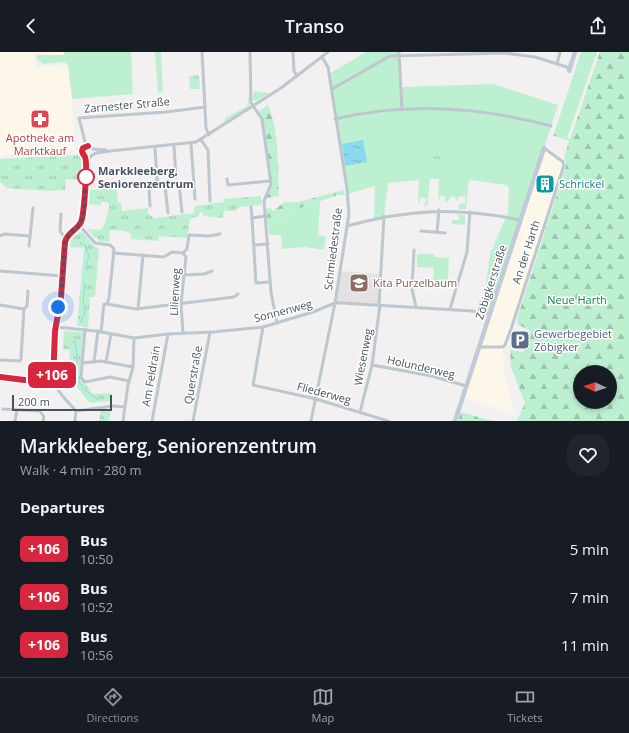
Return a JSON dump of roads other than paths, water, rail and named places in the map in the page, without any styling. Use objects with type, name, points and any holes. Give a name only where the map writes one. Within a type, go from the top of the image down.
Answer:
[{"type":"main road","points":[[570,69],[575,52]]},
{"type":"main road","name":"Zöbigkerstraße","points":[[455,421],[544,148]]},
{"type":"street","points":[[202,52],[206,128],[209,135]]},
{"type":"street","points":[[250,52],[253,106],[262,119],[270,181],[270,188],[264,198],[270,282],[277,323]]},
{"type":"street","points":[[293,52],[294,71],[297,76]]},
{"type":"street","points":[[75,421],[76,411],[53,382],[56,327],[66,239],[79,225],[82,218],[86,177],[90,157],[93,154],[110,151],[191,144],[201,140],[297,76],[327,52]]},
{"type":"street","points":[[399,52],[402,110]]},
{"type":"street","points":[[332,89],[390,56],[490,52],[520,54],[570,69]]},
{"type":"street","points":[[557,64],[560,52]]},
{"type":"street","name":"Schmiedestraße","points":[[311,421],[335,303],[349,214],[347,189],[332,89],[328,67],[322,57]]},
{"type":"street","name":"Zarnester Straße","points":[[86,146],[79,118],[166,112],[205,107]]},
{"type":"street","points":[[336,119],[368,113],[434,109],[474,111],[511,116],[551,126]]},
{"type":"street","points":[[201,140],[208,150],[210,201]]},
{"type":"street","points":[[191,144],[195,199]]},
{"type":"street","points":[[86,177],[85,157],[82,151],[86,146],[90,146],[93,149],[110,151]]},
{"type":"street","points":[[174,146],[176,177]]},
{"type":"street","points":[[155,147],[157,180],[165,186],[194,182]]},
{"type":"street","name":"An der Harth","points":[[479,347],[503,347],[512,326],[564,165],[563,162],[544,148]]},
{"type":"street","points":[[93,149],[93,154]]},
{"type":"street","points":[[85,157],[90,157]]},
{"type":"street","points":[[227,179],[228,184],[270,181]]},
{"type":"street","points":[[150,206],[149,186],[157,180]]},
{"type":"street","points":[[179,184],[182,212]]},
{"type":"street","points":[[165,186],[168,213]]},
{"type":"street","points":[[251,207],[256,283],[270,282]]},
{"type":"street","points":[[29,246],[33,208]]},
{"type":"street","points":[[347,226],[384,216],[439,210],[470,212],[520,220]]},
{"type":"street","points":[[437,232],[439,210]]},
{"type":"street","points":[[450,309],[467,252],[470,212]]},
{"type":"street","points":[[61,214],[60,231],[66,239]]},
{"type":"street","points":[[252,218],[265,216]]},
{"type":"street","name":"Wiesenweg","points":[[360,412],[372,365],[379,305],[384,216]]},
{"type":"street","points":[[79,225],[95,244],[110,245],[114,249],[107,304],[104,304],[94,362]]},
{"type":"street","points":[[421,231],[445,233]]},
{"type":"street","points":[[0,236],[4,234],[30,236]]},
{"type":"street","points":[[113,253],[164,257],[172,252],[183,252],[187,249],[189,235],[209,236],[220,234]]},
{"type":"street","points":[[254,245],[268,244]]},
{"type":"street","points":[[414,250],[412,289],[416,307]]},
{"type":"street","name":"Lilienweg","points":[[183,252],[186,257],[181,304],[183,333]]},
{"type":"street","points":[[138,309],[143,255]]},
{"type":"street","points":[[0,271],[62,276]]},
{"type":"street","points":[[184,275],[204,274],[212,271]]},
{"type":"street","points":[[0,360],[20,361],[21,359],[24,309],[27,306],[28,291]]},
{"type":"street","points":[[107,304],[138,309],[234,298],[238,294]]},
{"type":"street","name":"Sonnenweg","points":[[56,327],[84,329],[134,338],[168,334],[210,332],[263,327],[335,303],[450,309],[490,314]]},
{"type":"street","points":[[0,305],[24,309]]},
{"type":"street","name":"Fliederweg","points":[[263,327],[253,385],[316,399],[388,421]]},
{"type":"street","points":[[84,329],[81,377],[85,382],[110,377],[129,381]]},
{"type":"street","name":"Querstraße","points":[[193,421],[210,332]]},
{"type":"street","points":[[106,362],[111,334]]},
{"type":"street","name":"Am Feldrain","points":[[152,421],[168,334]]},
{"type":"street","points":[[123,421],[129,381],[133,367],[134,338]]},
{"type":"street","points":[[82,363],[106,362],[133,367]]},
{"type":"street","name":"Holunderweg","points":[[372,365],[432,376],[466,386]]},
{"type":"street","points":[[0,377],[21,381],[53,382]]},
{"type":"street","points":[[76,411],[113,406],[125,407]]},
{"type":"street","points":[[3,409],[40,412],[44,417],[43,421]]},
{"type":"street","points":[[15,421],[18,410]]},
{"type":"water","points":[[363,140],[367,162],[345,166],[342,144]]},
{"type":"waterway","points":[[80,243],[85,245],[89,257],[87,260],[87,270]]},
{"type":"waterway","points":[[81,322],[85,312],[83,300],[85,282]]},
{"type":"waterway","points":[[74,341],[77,352],[77,370],[79,381],[84,389],[98,400]]},
{"type":"place","name":"Apotheke am Marktkauf","points":[[40,119]]},
{"type":"place","name":"Markkleeberg, Seniorenzentrum","points":[[86,177]]},
{"type":"place","name":"Schrickel","points":[[545,184]]},
{"type":"place","name":"Kita Purzelbaum","points":[[359,283]]},
{"type":"place","name":"Gewerbegebiet Zöbigker","points":[[520,340]]},
{"type":"park label","name":"Neue Harth","points":[[577,300]]}]
